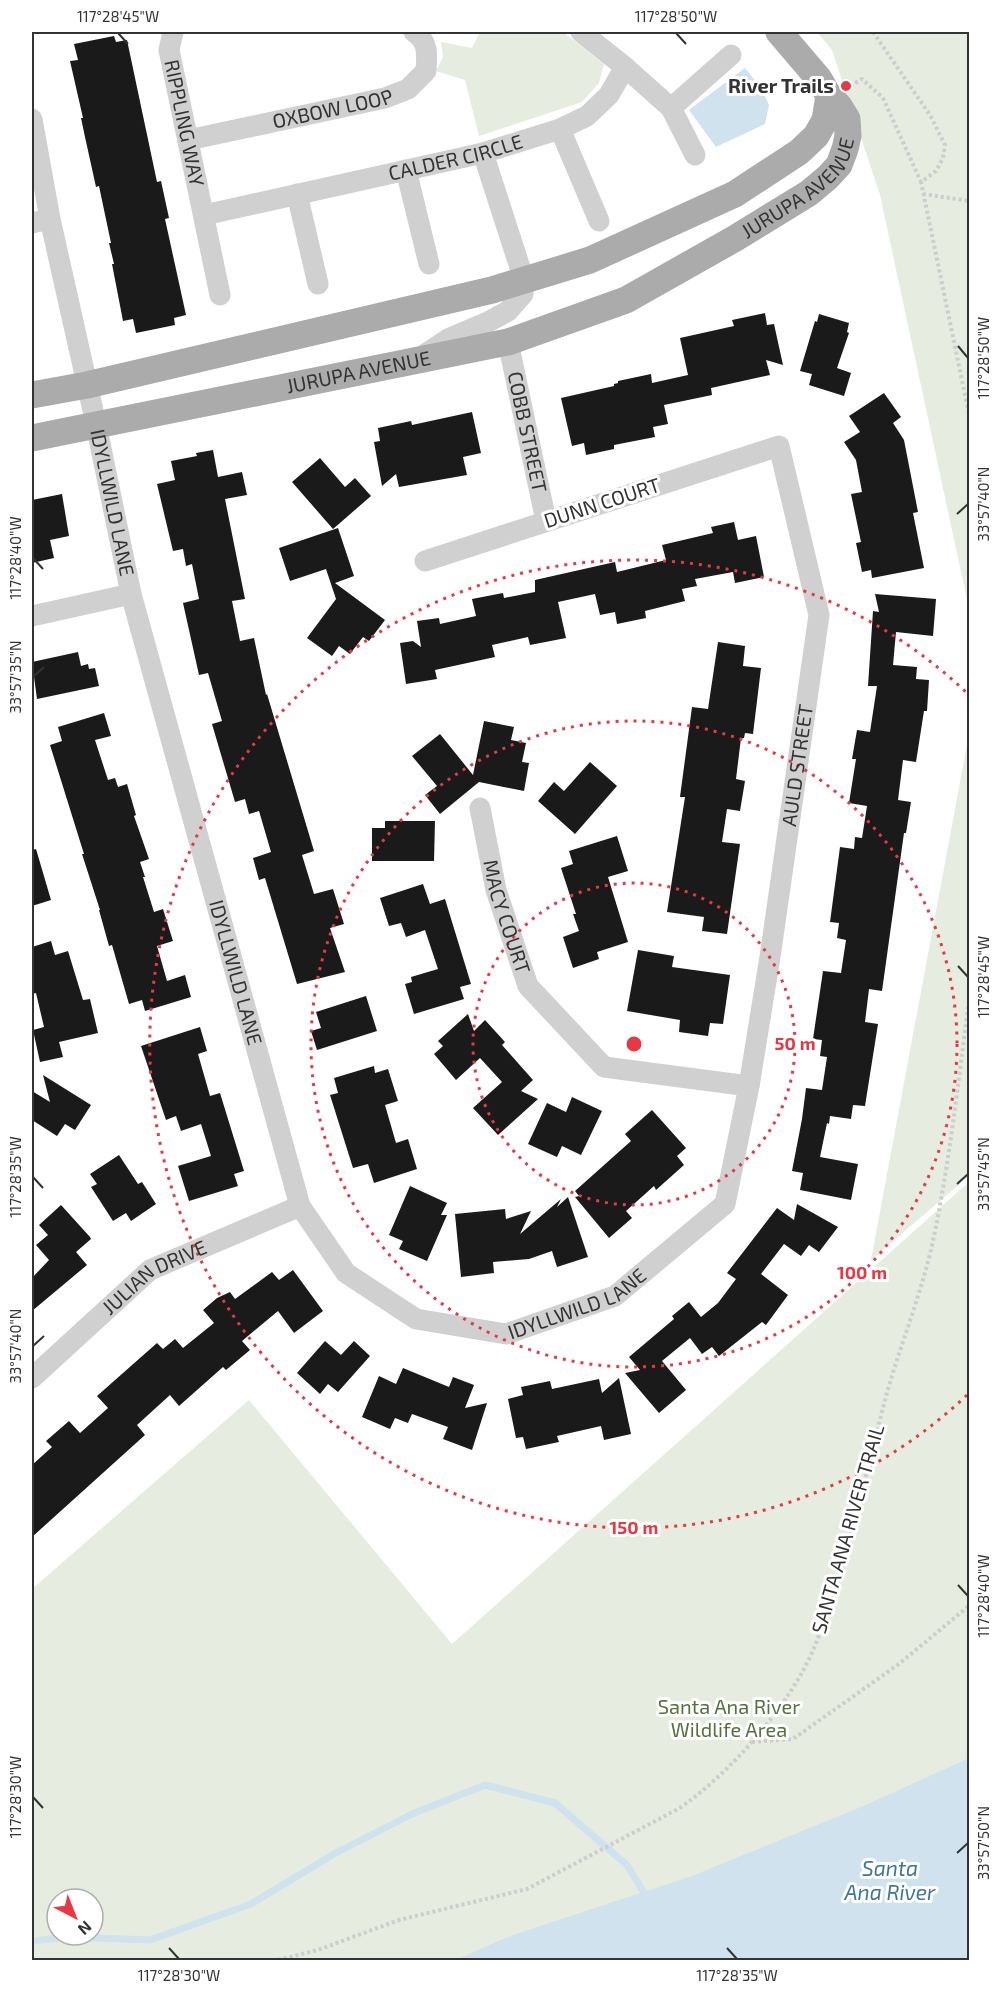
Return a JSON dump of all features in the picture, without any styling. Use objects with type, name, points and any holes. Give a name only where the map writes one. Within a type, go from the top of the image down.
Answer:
[{"type":"main road","points":[[779,32],[819,79],[829,96]]},
{"type":"main road","name":"JURUPA AVENUE","points":[[32,395],[87,385],[492,290],[590,260],[735,194],[799,152],[816,136],[825,120],[829,96]]},
{"type":"main road","name":"JURUPA AVENUE","points":[[32,438],[508,342],[626,300],[734,239],[809,193],[828,177],[839,165],[848,136],[847,119],[829,96]]},
{"type":"street","name":"RIPPLING WAY","points":[[173,32],[169,50],[220,295]]},
{"type":"street","name":"OXBOW LOOP","points":[[188,140],[385,98],[408,89],[426,71],[427,47],[418,33],[414,32]]},
{"type":"street","points":[[594,35],[625,67],[671,108],[695,155]]},
{"type":"street","points":[[671,108],[731,55]]},
{"type":"street","name":"CALDER CIRCLE","points":[[204,215],[483,153],[560,129],[587,116],[609,95],[625,67]]},
{"type":"street","name":"IDYLLWILD LANE","points":[[32,119],[41,221],[87,385],[131,594],[300,1206],[346,1273],[416,1319],[506,1334],[615,1296],[725,1204],[749,1086]]},
{"type":"street","points":[[560,129],[599,221]]},
{"type":"street","points":[[418,360],[448,339],[489,322],[508,311],[523,294],[524,280],[483,153]]},
{"type":"street","points":[[406,170],[429,264]]},
{"type":"street","points":[[297,194],[318,284]]},
{"type":"street","name":"COBB STREET","points":[[508,342],[546,521]]},
{"type":"street","name":"DUNN COURT","points":[[425,561],[779,446]]},
{"type":"street","name":"AULD STREET","points":[[749,1086],[770,957],[819,615],[779,446]]},
{"type":"street","points":[[32,616],[131,594]]},
{"type":"street","name":"MACY COURT","points":[[480,808],[496,891],[528,986],[604,1067],[749,1086]]},
{"type":"street","name":"JULIAN DRIVE","points":[[32,1378],[150,1270],[300,1206]]},
{"type":"path","points":[[873,32],[930,115],[945,145],[943,158],[936,171],[921,182]]},
{"type":"path","points":[[829,96],[862,79],[883,98],[921,182],[969,419]]},
{"type":"path","points":[[923,194],[969,201]]},
{"type":"path","name":"SANTA ANA RIVER TRAIL","points":[[278,1960],[318,1950],[399,1920],[526,1889],[678,1809],[700,1795],[751,1742],[773,1714],[797,1679],[813,1650],[835,1591],[897,1355],[924,1279],[946,1172],[969,994]]},
{"type":"path","points":[[751,1742],[793,1739],[899,1664],[969,1605]]},
{"type":"green space","points":[[480,32],[563,32],[604,64],[599,83],[582,102],[479,136],[465,80],[436,71],[443,57],[441,42],[472,48]]},
{"type":"green space","points":[[817,32],[969,32],[969,609],[880,195],[832,50]]},
{"type":"green space","points":[[969,734],[969,1176],[871,1260]]},
{"type":"green space","name":"Santa Ana River Wildlife Area","points":[[969,1182],[969,1960],[32,1960],[32,1589],[249,1400],[452,1644]]},
{"type":"water","points":[[745,68],[761,88],[769,105],[765,124],[716,147],[689,110]]},
{"type":"water","name":"Santa Ana River","points":[[969,1756],[969,1960],[456,1960],[510,1936],[692,1876],[861,1807],[967,1759]]},
{"type":"building","points":[[114,36],[116,42],[127,40],[157,182],[161,181],[169,218],[165,219],[186,315],[174,318],[175,325],[136,333],[133,319],[123,321],[112,264],[114,264],[109,243],[111,243],[99,186],[96,187],[70,61],[78,60],[74,44]]},
{"type":"building","points":[[765,313],[767,325],[774,324],[783,365],[766,360],[770,375],[711,388],[712,395],[664,405],[668,424],[653,427],[655,437],[614,445],[614,449],[586,455],[584,443],[572,446],[561,398],[614,386],[618,381],[651,374],[652,383],[688,375],[680,338],[734,326],[732,320]]},
{"type":"building","points":[[819,314],[849,323],[847,332],[849,333],[837,368],[851,373],[844,396],[809,385],[812,374],[800,371]]},
{"type":"building","points":[[884,393],[901,417],[893,423],[904,440],[918,512],[913,513],[924,568],[872,578],[871,570],[862,572],[856,543],[861,542],[851,494],[862,492],[856,460],[844,442],[860,432],[849,416]]},
{"type":"building","points":[[472,412],[481,453],[463,457],[467,475],[399,487],[396,474],[382,486],[374,442],[380,441],[378,428],[411,421],[412,425]]},
{"type":"building","points":[[213,450],[218,477],[242,472],[247,495],[225,499],[245,599],[232,601],[240,641],[254,638],[266,695],[314,851],[302,855],[314,894],[333,889],[344,924],[330,928],[345,972],[297,984],[265,878],[259,880],[253,858],[271,852],[259,811],[249,814],[245,799],[235,802],[212,724],[222,721],[208,673],[199,675],[183,603],[199,599],[192,564],[186,566],[183,549],[173,551],[157,484],[175,480],[171,461]]},
{"type":"building","points":[[320,458],[345,487],[355,478],[371,496],[333,529],[292,482]]},
{"type":"building","points":[[62,494],[69,536],[50,540],[54,558],[32,563],[32,500]]},
{"type":"building","points":[[734,522],[738,540],[756,536],[764,577],[735,583],[733,572],[695,579],[697,586],[682,589],[685,601],[645,611],[646,618],[617,624],[615,612],[600,615],[595,594],[558,602],[566,638],[530,645],[528,637],[492,645],[495,657],[435,670],[437,679],[406,684],[400,643],[413,641],[421,647],[417,621],[439,618],[440,624],[476,616],[472,599],[503,593],[504,598],[535,592],[535,580],[615,562],[617,572],[666,560],[662,545],[713,533],[711,527]]},
{"type":"building","points":[[338,528],[354,576],[335,583],[385,620],[369,641],[363,637],[350,654],[339,646],[332,656],[307,638],[336,599],[326,569],[290,581],[279,548]]},
{"type":"building","points":[[875,594],[936,599],[933,636],[896,632],[893,665],[917,667],[916,679],[929,680],[927,711],[924,711],[916,762],[903,760],[898,800],[911,802],[906,833],[904,833],[882,991],[869,989],[865,1022],[878,1024],[865,1106],[853,1105],[851,1119],[830,1116],[820,1157],[858,1164],[851,1200],[800,1190],[803,1173],[792,1171],[806,1088],[822,1090],[827,1057],[820,1056],[822,1040],[813,1039],[823,971],[841,973],[846,940],[837,938],[839,923],[830,922],[840,847],[854,849],[855,837],[862,838],[867,806],[849,803],[856,759],[852,759],[857,730],[870,732],[877,686],[868,686],[873,611],[879,612]]},
{"type":"building","points":[[718,642],[745,646],[743,666],[761,668],[753,734],[745,733],[744,738],[741,738],[736,779],[745,781],[740,811],[727,809],[722,842],[740,844],[727,934],[702,931],[704,917],[667,912],[685,797],[680,797],[692,707],[708,709]]},
{"type":"building","points":[[78,652],[81,666],[88,664],[89,669],[95,668],[99,686],[37,699],[32,662]]},
{"type":"building","points":[[104,713],[111,736],[95,740],[108,780],[115,778],[118,787],[127,784],[136,815],[134,816],[149,859],[140,862],[145,877],[143,877],[154,912],[163,909],[173,941],[157,946],[167,981],[185,975],[191,997],[145,1011],[142,1000],[129,1004],[112,945],[109,946],[82,854],[84,854],[50,745],[62,741],[58,727]]},
{"type":"building","points":[[484,721],[514,727],[511,740],[526,743],[522,762],[529,763],[524,791],[479,782],[440,814],[425,795],[437,786],[412,756],[440,734],[473,775]]},
{"type":"building","points":[[590,762],[617,786],[575,834],[538,801],[554,782],[564,791]]},
{"type":"building","points":[[385,821],[435,821],[434,861],[372,861],[372,828],[385,828]]},
{"type":"building","points":[[617,836],[628,871],[608,877],[628,942],[597,952],[599,959],[573,968],[563,937],[579,931],[561,868],[573,864],[569,851]]},
{"type":"building","points":[[36,849],[51,900],[32,906],[32,850]]},
{"type":"building","points":[[423,884],[430,904],[445,899],[471,984],[460,987],[464,999],[414,1014],[405,984],[412,982],[411,977],[438,969],[425,930],[406,937],[401,923],[389,926],[380,898]]},
{"type":"building","points":[[51,941],[55,955],[68,951],[83,1000],[90,999],[98,1033],[59,1042],[63,1057],[40,1062],[33,1030],[44,1027],[36,993],[32,994],[32,947]]},
{"type":"building","points":[[638,950],[674,956],[672,967],[730,975],[723,1024],[710,1023],[708,1036],[679,1032],[680,1020],[627,1011]]},
{"type":"building","points":[[366,996],[377,1031],[317,1050],[311,1031],[321,1028],[316,1012]]},
{"type":"building","points":[[468,1014],[474,1031],[485,1020],[505,1042],[502,1045],[533,1080],[521,1091],[538,1099],[498,1135],[473,1108],[502,1082],[480,1058],[456,1080],[434,1054],[443,1046],[438,1041]]},
{"type":"building","points":[[200,1027],[207,1051],[198,1054],[210,1096],[220,1093],[244,1171],[234,1174],[238,1186],[189,1201],[178,1166],[211,1156],[201,1124],[181,1131],[176,1116],[166,1120],[141,1046]]},
{"type":"building","points":[[374,1066],[375,1073],[388,1069],[398,1101],[385,1105],[396,1143],[408,1139],[417,1169],[374,1183],[368,1164],[353,1168],[330,1095],[338,1093],[334,1078]]},
{"type":"building","points":[[43,1075],[91,1105],[75,1130],[65,1124],[57,1136],[32,1120],[32,1091],[50,1102]]},
{"type":"building","points":[[572,1097],[602,1111],[581,1155],[562,1146],[557,1157],[528,1144],[547,1103],[566,1112]]},
{"type":"building","points":[[652,1110],[686,1148],[677,1156],[684,1165],[656,1190],[654,1186],[626,1211],[632,1218],[609,1238],[575,1197],[579,1196],[575,1191],[631,1141],[625,1134]]},
{"type":"building","points":[[119,1155],[138,1184],[142,1182],[156,1204],[131,1221],[126,1213],[113,1221],[91,1187],[97,1184],[90,1174]]},
{"type":"building","points":[[410,1186],[447,1203],[441,1215],[447,1215],[427,1261],[399,1249],[403,1241],[389,1235]]},
{"type":"building","points":[[568,1197],[588,1257],[557,1267],[552,1251],[529,1259],[493,1262],[494,1273],[461,1277],[455,1214],[505,1209],[506,1219],[531,1211],[520,1234],[561,1199],[557,1207]]},
{"type":"building","points":[[797,1204],[838,1227],[819,1252],[809,1245],[801,1256],[784,1244],[761,1274],[788,1295],[766,1325],[762,1322],[719,1356],[712,1347],[702,1354],[690,1338],[662,1361],[686,1390],[659,1413],[625,1373],[640,1370],[629,1357],[674,1319],[672,1316],[689,1302],[701,1317],[718,1303],[736,1279],[727,1273],[777,1208],[794,1220]]},
{"type":"building","points":[[61,1205],[91,1239],[76,1252],[87,1265],[32,1311],[32,1278],[49,1260],[36,1245],[48,1235],[39,1225]]},
{"type":"building","points":[[293,1270],[323,1311],[294,1333],[278,1311],[242,1341],[250,1350],[226,1370],[223,1367],[179,1406],[170,1395],[137,1425],[145,1435],[32,1537],[32,1465],[52,1447],[46,1441],[69,1421],[80,1433],[108,1408],[97,1396],[157,1343],[163,1349],[175,1339],[183,1348],[214,1323],[203,1310],[217,1298],[230,1292],[235,1299],[272,1272],[279,1280]]},
{"type":"building","points":[[325,1341],[341,1355],[354,1341],[370,1356],[338,1392],[328,1384],[320,1394],[297,1373]]},
{"type":"building","points":[[403,1368],[449,1387],[453,1377],[474,1385],[465,1408],[487,1403],[472,1450],[443,1439],[448,1427],[412,1414],[408,1423],[395,1418],[390,1429],[362,1417],[379,1376],[396,1384]]},
{"type":"building","points":[[619,1378],[631,1434],[604,1440],[601,1426],[557,1436],[559,1442],[526,1449],[523,1437],[516,1438],[508,1399],[523,1395],[521,1387],[550,1381],[552,1389],[599,1379],[602,1393]]},
{"type":"waterway","points":[[32,1941],[66,1937],[150,1940],[251,1904],[334,1854],[412,1814],[485,1785],[555,1803],[627,1865],[648,1899]]},
{"type":"place","name":"River Trails","points":[[846,86]]}]
